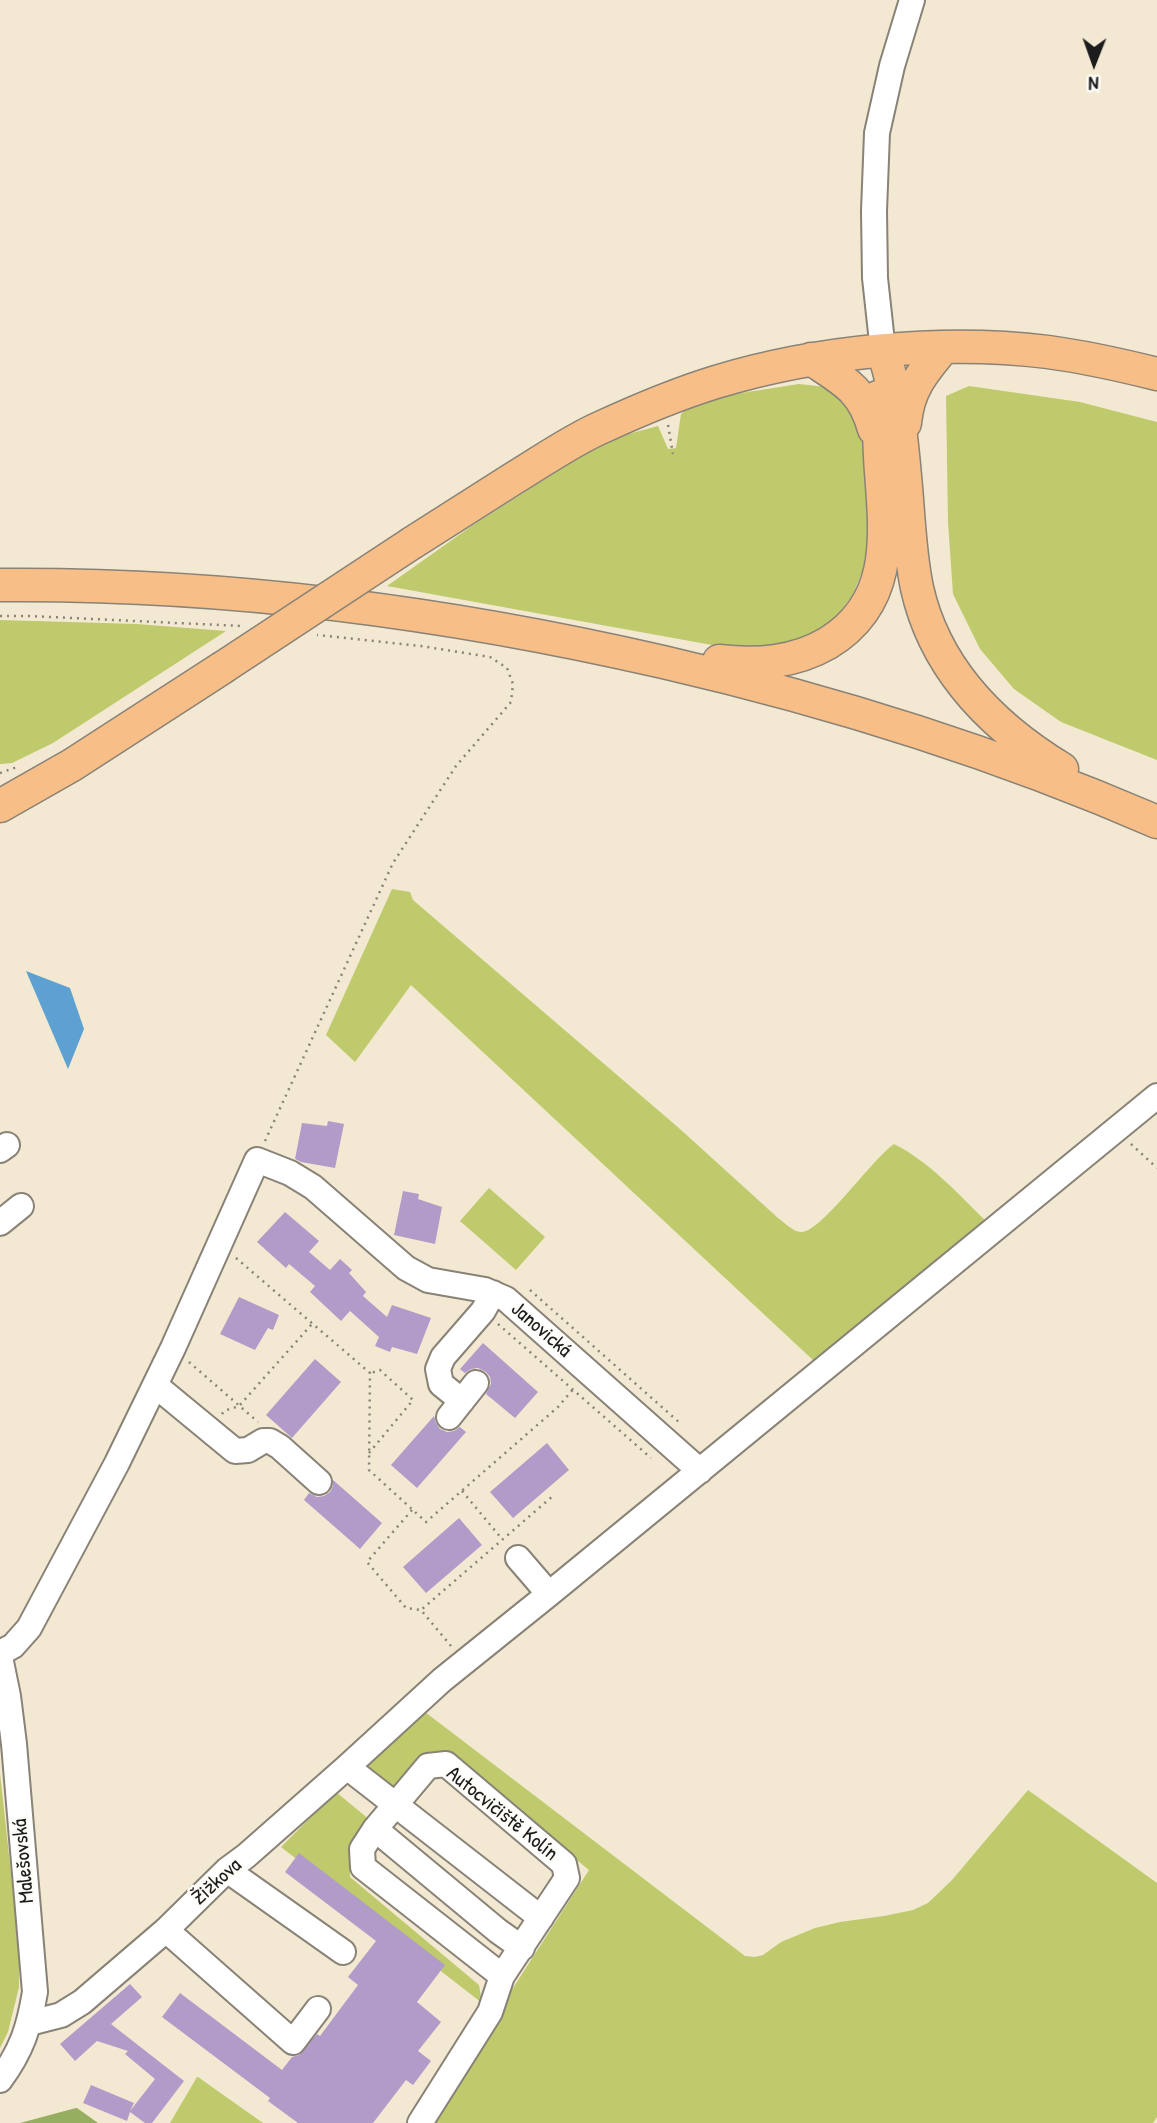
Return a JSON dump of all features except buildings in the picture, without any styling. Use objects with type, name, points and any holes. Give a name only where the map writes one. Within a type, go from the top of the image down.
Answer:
[{"type":"main road","points":[[603,648],[732,662],[772,662],[807,654],[843,634],[871,599],[880,573],[891,450],[908,399],[923,371],[943,348]]},
{"type":"main road","points":[[0,806],[72,765],[552,454],[600,428],[659,402],[715,382],[763,369],[811,359],[883,351],[1000,348],[1047,352],[1113,363],[1157,374]]},
{"type":"main road","points":[[883,351],[878,380],[918,589],[937,643],[957,678],[984,711],[1030,750],[1148,818]]},
{"type":"main road","points":[[811,359],[849,384],[859,395],[891,450]]},
{"type":"main road","points":[[0,585],[184,591],[346,605],[498,628],[603,648],[822,702],[978,752],[1148,818]]},
{"type":"main road","points":[[0,598],[81,587]]},
{"type":"main road","points":[[0,786],[72,765]]},
{"type":"street","points":[[883,351],[875,278],[877,132],[892,66],[912,0]]},
{"type":"street","name":"Žižkova","points":[[30,2023],[61,2015],[82,2002],[166,1930],[227,1870],[347,1767],[442,1680],[1157,1096]]},
{"type":"street","points":[[0,1655],[13,1646],[29,1628],[117,1463],[155,1387],[257,1160]]},
{"type":"street","name":"Janovická","points":[[257,1160],[289,1173],[313,1187],[406,1268],[428,1280],[485,1290],[488,1302],[506,1299],[581,1381],[700,1471]]},
{"type":"street","points":[[0,1223],[21,1206]]},
{"type":"street","points":[[462,1400],[442,1384],[438,1369],[443,1357],[488,1302]]},
{"type":"street","points":[[155,1387],[235,1451],[247,1450],[263,1441],[272,1431],[280,1447],[319,1482]]},
{"type":"street","points":[[510,1549],[549,1594]]},
{"type":"street","name":"Malešovská","points":[[0,1655],[8,1696],[34,1967],[35,1992],[30,2023]]},
{"type":"street","name":"Autocvičiště Kolín","points":[[420,2123],[490,2012],[502,1976],[567,1878],[565,1864],[446,1764],[428,1766],[375,1829],[362,1849],[363,1867],[502,1976]]},
{"type":"street","points":[[347,1767],[395,1804],[503,1913],[522,1948]]},
{"type":"street","points":[[375,1829],[446,1888],[459,1880],[503,1913],[541,1918]]},
{"type":"street","points":[[227,1870],[343,1952]]},
{"type":"street","points":[[166,1930],[293,2042],[318,2009]]},
{"type":"street","points":[[0,2080],[21,2048],[30,2023]]},
{"type":"path","points":[[659,402],[670,430],[673,454]]},
{"type":"path","points":[[0,617],[29,616],[252,628]]},
{"type":"path","points":[[257,1160],[393,863],[456,766],[511,702],[513,684],[507,668],[490,657],[421,646],[317,635]]},
{"type":"path","points":[[1115,1130],[1157,1168]]},
{"type":"path","points":[[219,1245],[246,1265],[370,1373]]},
{"type":"path","points":[[530,1290],[681,1424]]},
{"type":"path","points":[[488,1302],[581,1381],[651,1458]]},
{"type":"path","points":[[209,1431],[224,1411],[239,1406],[312,1324]]},
{"type":"path","points":[[173,1348],[261,1426],[272,1431]]},
{"type":"path","points":[[369,1453],[413,1400],[380,1370],[370,1373]]},
{"type":"path","points":[[370,1373],[369,1471],[426,1522],[558,1407],[581,1381]]},
{"type":"path","points":[[462,1491],[510,1549]]},
{"type":"path","points":[[412,1509],[367,1562],[406,1608],[421,1610],[510,1549],[554,1495]]},
{"type":"path","points":[[421,1610],[464,1662]]},
{"type":"green space","points":[[799,384],[826,387],[845,399],[860,417],[869,528],[863,570],[852,596],[833,621],[804,643],[734,649],[387,586],[473,525],[606,440],[658,426],[668,449],[676,448],[681,414],[696,400]]},
{"type":"green space","points":[[969,386],[1080,402],[1157,422],[1157,760],[1061,722],[1014,689],[980,649],[953,594],[948,522],[946,396]]},
{"type":"green space","points":[[0,620],[137,624],[226,631],[53,743],[12,763],[0,764]]},
{"type":"green space","points":[[392,889],[410,892],[413,900],[792,1229],[802,1232],[822,1220],[894,1144],[931,1169],[985,1220],[814,1361],[411,985],[355,1062],[326,1035]]},
{"type":"green space","points":[[489,1188],[545,1237],[516,1270],[460,1221]]},
{"type":"green space","points":[[425,1712],[745,1956],[763,1955],[781,1942],[815,1928],[913,1910],[928,1903],[952,1880],[1028,1790],[1157,1883],[1157,2117],[1153,2123],[426,2123],[589,1870],[457,1762],[399,1787],[373,1782],[360,1770]]},
{"type":"green space","points":[[0,1773],[19,1946],[19,1987],[8,2032],[0,2048]]},
{"type":"green space","points":[[336,1792],[376,1825],[350,1856],[350,1877],[479,1985],[482,2003],[281,1847]]},
{"type":"green space","points":[[198,2077],[263,2123],[170,2123]]},
{"type":"green space","points":[[76,2108],[98,2123],[20,2123]]},
{"type":"water","points":[[26,971],[70,988],[84,1029],[68,1069]]}]
